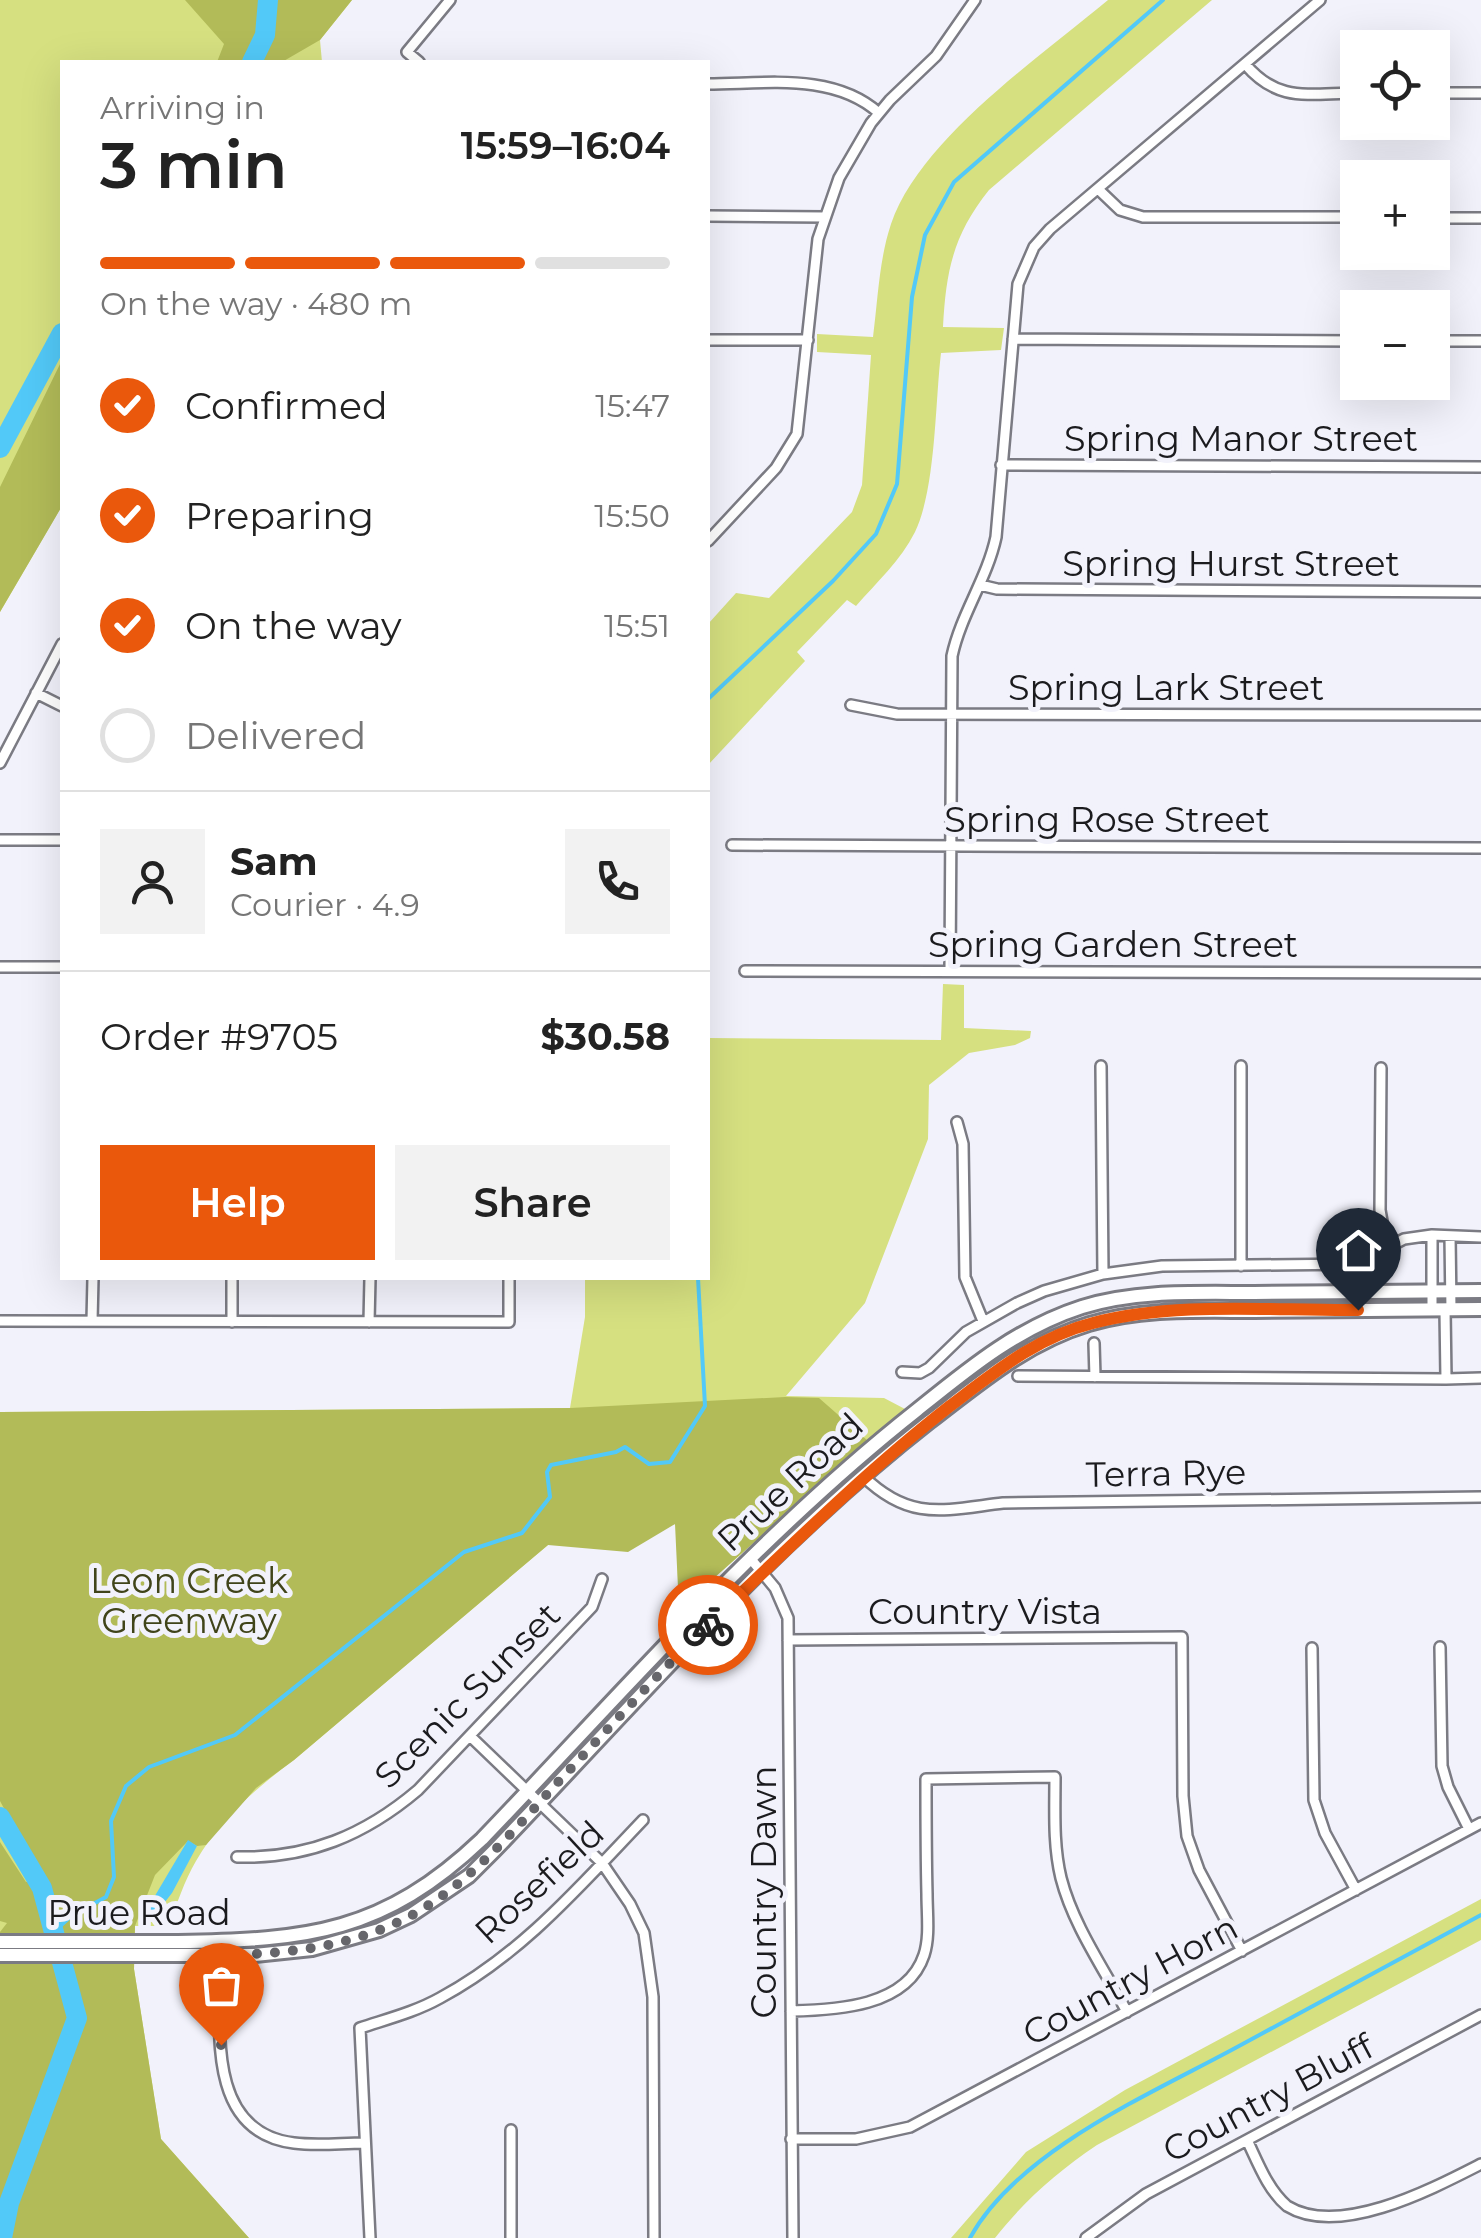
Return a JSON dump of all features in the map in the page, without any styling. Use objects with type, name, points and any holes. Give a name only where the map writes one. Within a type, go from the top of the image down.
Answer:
[{"type":"main road","name":"Prue Road","points":[[221,1948],[335,1928],[402,1900],[457,1863],[750,1558],[869,1448],[1012,1337],[1084,1306],[1153,1294],[1481,1291]]},
{"type":"main road","points":[[1153,1294],[1155,1312]]},
{"type":"main road","name":"Prue Road","points":[[0,1956],[127,1949],[312,1949],[379,1930],[411,1916],[468,1876],[762,1570],[864,1476],[994,1370],[1021,1353],[1090,1323],[1155,1312],[1481,1309]]},
{"type":"main road","name":"Prue Road","points":[[0,1942],[127,1949]]},
{"type":"street","points":[[417,60],[407,52],[450,0]]},
{"type":"street","points":[[710,539],[788,452],[800,425],[813,270],[824,217],[854,150],[879,113],[936,56],[974,0]]},
{"type":"street","points":[[950,971],[954,846],[952,656],[957,633],[991,560],[996,537],[1018,284],[1034,247],[1320,0]]},
{"type":"street","points":[[1245,64],[1268,87],[1282,92],[1340,93]]},
{"type":"street","points":[[710,84],[830,86],[858,97],[879,113]]},
{"type":"street","points":[[1450,93],[1481,93]]},
{"type":"street","points":[[1098,189],[1120,210],[1143,217],[1340,218]]},
{"type":"street","points":[[710,216],[824,217]]},
{"type":"street","points":[[1450,218],[1481,218]]},
{"type":"street","points":[[1013,339],[1340,341]]},
{"type":"street","points":[[710,340],[808,340]]},
{"type":"street","points":[[1450,341],[1481,342]]},
{"type":"street","name":"Spring Manor Street","points":[[1001,465],[1481,466]]},
{"type":"street","name":"Spring Hurst Street","points":[[980,585],[997,589],[1481,592]]},
{"type":"street","points":[[0,762],[60,648]]},
{"type":"street","points":[[36,693],[60,705]]},
{"type":"street","name":"Spring Lark Street","points":[[851,705],[897,714],[952,715],[1481,715]]},
{"type":"street","points":[[0,840],[60,840]]},
{"type":"street","name":"Spring Rose Street","points":[[732,845],[1481,848]]},
{"type":"street","points":[[0,967],[60,968]]},
{"type":"street","name":"Spring Garden Street","points":[[744,971],[1481,973]]},
{"type":"street","points":[[1101,1066],[1103,1274]]},
{"type":"street","points":[[1241,1066],[1241,1266]]},
{"type":"street","points":[[1381,1068],[1380,1210],[1386,1250]]},
{"type":"street","points":[[957,1122],[963,1144],[964,1276],[983,1321]]},
{"type":"street","points":[[1432,1235],[1432,1292],[1443,1310]]},
{"type":"street","points":[[902,1372],[912,1374],[929,1368],[966,1332],[1044,1291],[1103,1274],[1162,1266],[1356,1264],[1404,1239],[1432,1235],[1481,1238]]},
{"type":"street","points":[[1446,1378],[1443,1310],[1451,1292],[1450,1236]]},
{"type":"street","points":[[1432,1265],[1450,1265]]},
{"type":"street","points":[[92,1321],[93,1280]]},
{"type":"street","points":[[232,1280],[232,1322]]},
{"type":"street","points":[[370,1280],[370,1322]]},
{"type":"street","points":[[0,1321],[509,1322],[509,1280]]},
{"type":"street","points":[[1094,1343],[1095,1377]]},
{"type":"street","points":[[1018,1376],[1481,1378]]},
{"type":"street","name":"Terra Rye","points":[[864,1476],[902,1506],[926,1511],[952,1511],[1003,1502],[1481,1497]]},
{"type":"street","name":"Country Dawn","points":[[750,1558],[784,1606],[788,1640],[792,2238]]},
{"type":"street","name":"Scenic Sunset","points":[[237,1857],[292,1854],[355,1834],[392,1812],[418,1790],[592,1607],[602,1580]]},
{"type":"street","name":"Country Vista","points":[[788,1640],[1182,1637],[1187,1836],[1198,1870],[1242,1951]]},
{"type":"street","points":[[1440,1647],[1442,1766],[1448,1787],[1470,1829]]},
{"type":"street","points":[[1312,1648],[1314,1800],[1325,1833],[1356,1890]]},
{"type":"street","points":[[470,1736],[602,1863],[644,1933],[650,1961],[654,2238]]},
{"type":"street","points":[[791,2011],[868,2002],[903,1986],[919,1968],[927,1940],[926,1779],[1055,1776],[1054,1829],[1062,1883],[1127,2012]]},
{"type":"street","name":"Rosefield","points":[[364,2143],[360,2028],[436,2000],[496,1964],[538,1930],[643,1820]]},
{"type":"street","name":"Country Horn","points":[[792,2139],[856,2139],[910,2127],[1481,1823]]},
{"type":"street","points":[[221,1948],[222,2076],[230,2100],[249,2122],[278,2139],[292,2143],[364,2143],[370,2238]]},
{"type":"street","name":"Country Bluff","points":[[1086,2238],[1146,2194],[1481,2015]]},
{"type":"street","points":[[511,2130],[512,2238]]},
{"type":"street","points":[[1247,2140],[1271,2188],[1284,2204],[1314,2220],[1346,2220],[1383,2212],[1481,2164]]},
{"type":"green space","points":[[0,0],[352,0],[320,40],[322,60],[60,60],[60,509],[0,612]]},
{"type":"green space","points":[[185,0],[352,0],[320,40],[285,60],[218,60],[224,44]]},
{"type":"green space","points":[[1108,0],[1212,0],[989,190],[977,207],[954,254],[943,327],[1004,328],[1001,350],[941,353],[931,469],[915,532],[895,562],[856,606],[847,600],[797,652],[805,661],[710,763],[710,622],[736,593],[769,598],[852,512],[862,485],[871,355],[817,352],[817,334],[873,337],[887,238],[906,192],[954,131]]},
{"type":"green space","points":[[60,364],[60,509],[0,612],[0,487]]},
{"type":"green space","name":"Leon Creek Greenway","points":[[943,984],[964,985],[964,1028],[1031,1031],[1030,1038],[1015,1045],[969,1053],[929,1085],[928,1139],[865,1303],[786,1396],[884,1398],[905,1409],[679,1609],[676,1524],[548,1545],[240,1805],[196,1861],[168,1926],[135,1926],[134,1969],[161,2139],[249,2238],[0,2238],[0,1412],[570,1408],[585,1317],[585,1280],[710,1280],[710,1038],[941,1040]]},
{"type":"green space","name":"Leon Creek Greenway","points":[[819,1398],[868,1441],[679,1609],[675,1524],[628,1552],[548,1545],[256,1788],[206,1845],[188,1841],[155,1875],[135,1926],[134,1969],[161,2139],[249,2238],[0,2238],[0,1932],[7,1923],[0,1921],[0,1842],[26,1882],[42,1879],[0,1801],[0,1412],[570,1408]]},
{"type":"green space","points":[[740,1575],[740,1583],[593,1738],[625,1696]]},
{"type":"green space","points":[[1481,1899],[1481,1940],[1097,2145],[1042,2187],[995,2238],[951,2238],[1026,2152],[1125,2090]]},
{"type":"water","points":[[188,1840],[197,1846],[172,1893],[154,1916],[143,1916]]},
{"type":"waterway","points":[[253,60],[265,35],[268,0]]},
{"type":"waterway","points":[[710,697],[833,581],[876,534],[897,484],[912,297],[925,235],[954,182],[1163,0]]},
{"type":"waterway","points":[[0,448],[60,337]]},
{"type":"waterway","points":[[54,1932],[71,1916],[106,1897],[114,1877],[111,1821],[126,1786],[149,1767],[235,1735],[464,1552],[522,1533],[550,1497],[547,1472],[551,1465],[625,1447],[649,1464],[670,1462],[705,1406],[698,1280]]},
{"type":"waterway","points":[[0,1817],[42,1888],[77,2018],[9,2203],[2,2238]]},
{"type":"waterway","points":[[970,2238],[992,2206],[1020,2177],[1090,2127],[1481,1915]]},
{"type":"way so far","points":[[221,2045],[221,1955],[279,1953],[344,1941],[411,1916],[441,1897],[494,1852],[708,1625]]},
{"type":"route","points":[[708,1625],[881,1460],[994,1370],[1054,1337],[1090,1323],[1155,1312],[1358,1310]]}]
